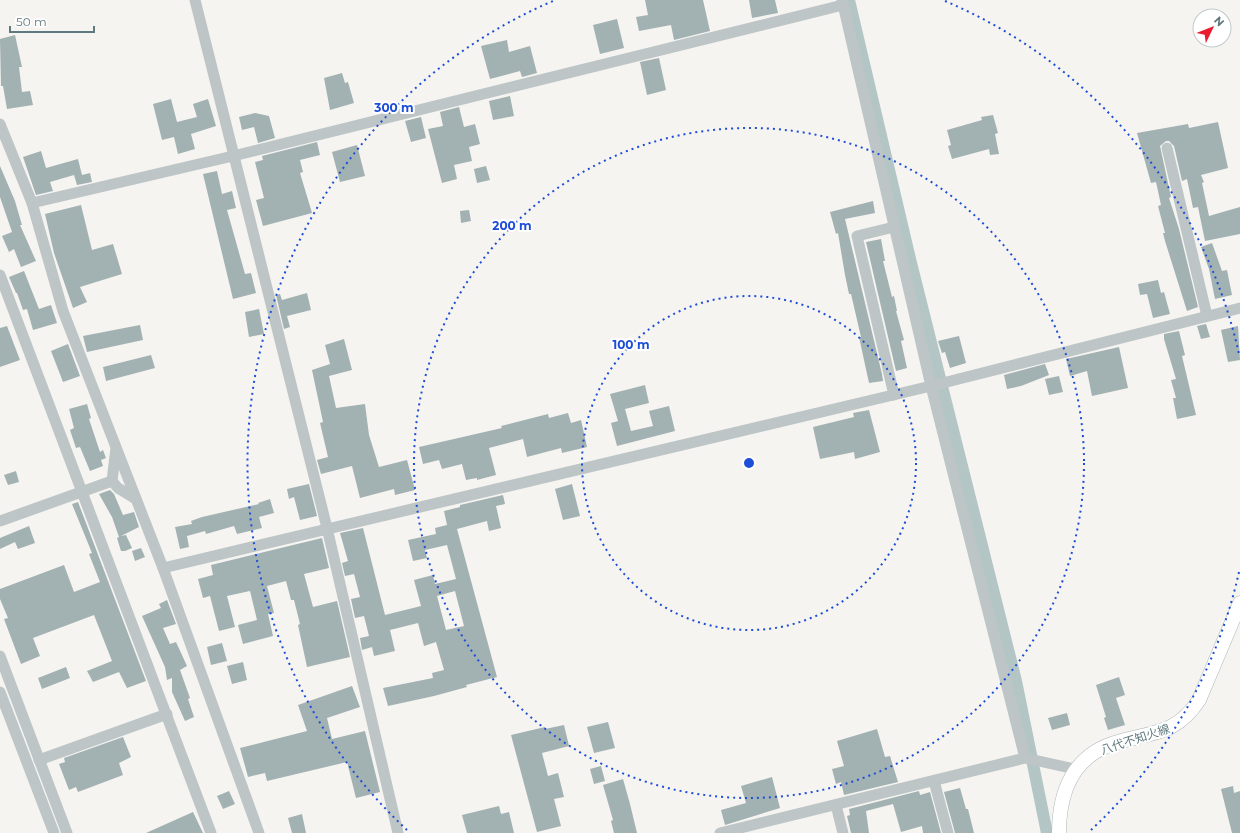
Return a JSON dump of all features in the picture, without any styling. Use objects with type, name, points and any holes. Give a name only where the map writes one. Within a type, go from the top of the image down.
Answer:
[{"type":"main road","name":"八代不知火線","points":[[1059,833],[1059,812],[1063,792],[1075,769],[1093,752],[1105,746],[1162,732],[1177,725],[1190,713],[1199,700],[1240,603]]},
{"type":"street","points":[[195,0],[327,528],[398,833]]},
{"type":"street","points":[[32,203],[233,156],[842,2],[930,386],[1026,758]]},
{"type":"street","points":[[0,124],[32,203],[63,312],[163,568],[259,833]]},
{"type":"street","points":[[1167,148],[1207,316]]},
{"type":"street","points":[[894,227],[857,236],[894,394]]},
{"type":"street","points":[[0,275],[211,833]]},
{"type":"street","points":[[163,568],[930,386],[1240,308]]},
{"type":"street","points":[[112,482],[116,447]]},
{"type":"street","points":[[0,521],[112,482]]},
{"type":"street","points":[[112,482],[118,488],[136,499]]},
{"type":"street","points":[[0,656],[67,833]]},
{"type":"street","points":[[0,692],[54,833]]},
{"type":"street","points":[[39,760],[167,714]]},
{"type":"street","points":[[720,833],[1026,758],[1075,769]]},
{"type":"street","points":[[934,781],[948,833]]},
{"type":"street","points":[[836,805],[843,833]]},
{"type":"building","points":[[645,0],[703,0],[710,31],[674,40],[671,25],[639,31],[636,17],[648,15]]},
{"type":"building","points":[[749,0],[775,0],[778,13],[752,18]]},
{"type":"building","points":[[617,19],[624,48],[600,54],[593,25]]},
{"type":"building","points":[[15,35],[22,67],[19,67],[22,92],[30,91],[33,105],[7,109],[3,86],[1,86],[0,39]]},
{"type":"building","points":[[507,40],[509,52],[530,46],[537,73],[522,77],[520,71],[490,79],[481,46]]},
{"type":"building","points":[[659,58],[666,90],[647,95],[640,62]]},
{"type":"building","points":[[342,73],[345,83],[348,82],[354,103],[330,110],[324,78]]},
{"type":"building","points":[[510,96],[514,116],[493,120],[489,101]]},
{"type":"building","points":[[171,99],[177,122],[197,117],[193,104],[208,99],[216,126],[191,134],[195,149],[178,154],[174,137],[162,140],[153,104]]},
{"type":"building","points":[[459,107],[464,127],[475,124],[480,144],[469,147],[472,161],[454,165],[457,179],[442,183],[428,129],[443,126],[440,112]]},
{"type":"building","points":[[255,113],[269,116],[275,138],[258,143],[254,127],[242,130],[239,117]]},
{"type":"building","points":[[993,115],[998,133],[995,134],[999,154],[990,155],[989,149],[952,159],[948,146],[951,145],[947,130],[982,120],[981,117]]},
{"type":"building","points":[[421,117],[426,138],[411,142],[405,121]]},
{"type":"building","points":[[1218,122],[1228,168],[1201,175],[1204,182],[1202,183],[1209,216],[1240,207],[1240,234],[1205,241],[1198,207],[1193,208],[1187,179],[1182,181],[1174,146],[1169,141],[1166,141],[1160,146],[1171,197],[1169,198],[1179,229],[1198,307],[1187,311],[1163,233],[1165,233],[1158,206],[1161,205],[1156,182],[1151,183],[1137,133],[1188,124],[1189,128]]},
{"type":"building","points":[[317,142],[320,155],[300,160],[303,172],[300,173],[312,213],[263,226],[256,200],[264,198],[255,162],[263,160],[262,156]]},
{"type":"building","points":[[357,145],[365,176],[340,182],[332,152]]},
{"type":"building","points":[[41,151],[46,168],[78,159],[82,175],[90,173],[92,182],[77,185],[74,175],[50,182],[53,191],[36,195],[23,157]]},
{"type":"building","points":[[0,166],[15,201],[22,225],[20,225],[36,261],[21,267],[14,249],[9,252],[2,236],[12,232],[0,197]]},
{"type":"building","points":[[486,166],[490,180],[477,183],[474,169]]},
{"type":"building","points":[[217,171],[222,194],[232,191],[236,208],[227,210],[245,274],[251,273],[256,293],[233,299],[203,174]]},
{"type":"building","points":[[873,201],[875,213],[845,219],[882,374],[883,381],[869,383],[859,337],[861,337],[845,275],[838,233],[836,234],[830,212]]},
{"type":"building","points":[[81,205],[92,250],[113,244],[122,274],[80,287],[87,302],[73,308],[54,253],[45,214]]},
{"type":"building","points":[[469,210],[471,221],[461,223],[460,211]]},
{"type":"building","points":[[881,239],[885,261],[883,261],[892,297],[894,296],[896,311],[904,340],[901,341],[907,368],[896,371],[866,242]]},
{"type":"building","points":[[1212,243],[1222,271],[1227,270],[1232,295],[1215,299],[1209,269],[1201,247]]},
{"type":"building","points":[[24,271],[39,309],[51,305],[57,323],[33,330],[27,309],[23,310],[9,277]]},
{"type":"building","points":[[1158,280],[1161,293],[1164,292],[1170,314],[1153,318],[1147,294],[1140,295],[1138,284]]},
{"type":"building","points":[[307,293],[311,310],[287,316],[290,327],[284,329],[276,295],[280,294],[282,300]]},
{"type":"building","points":[[259,309],[264,334],[249,337],[245,312]]},
{"type":"building","points":[[1206,324],[1210,337],[1201,339],[1197,326]]},
{"type":"building","points":[[140,325],[143,340],[87,352],[83,336]]},
{"type":"building","points":[[7,326],[20,360],[0,367],[0,328]]},
{"type":"building","points":[[1238,326],[1240,360],[1228,362],[1221,330]]},
{"type":"building","points":[[1179,331],[1185,355],[1182,356],[1196,415],[1177,419],[1173,398],[1176,398],[1171,380],[1176,379],[1164,339],[1164,334]]},
{"type":"building","points":[[959,336],[966,363],[950,368],[945,352],[942,353],[938,341]]},
{"type":"building","points":[[344,339],[352,370],[329,376],[336,408],[365,404],[369,435],[379,467],[407,460],[415,490],[395,495],[394,489],[360,498],[352,466],[321,474],[317,460],[328,457],[320,423],[323,422],[312,370],[330,364],[325,345]]},
{"type":"building","points":[[68,344],[80,376],[63,382],[51,351]]},
{"type":"building","points":[[1119,347],[1128,388],[1092,396],[1087,371],[1070,376],[1066,359]]},
{"type":"building","points":[[151,355],[155,368],[106,381],[103,367]]},
{"type":"building","points":[[1045,364],[1049,375],[1021,386],[1007,389],[1004,375]]},
{"type":"building","points":[[1059,376],[1063,392],[1049,395],[1045,379]]},
{"type":"building","points":[[645,385],[649,403],[625,409],[631,431],[653,426],[649,411],[669,406],[675,431],[617,446],[611,423],[618,421],[610,394]]},
{"type":"building","points":[[87,404],[91,418],[89,419],[100,452],[103,450],[106,458],[101,460],[103,466],[90,471],[80,447],[76,448],[70,430],[74,428],[69,409]]},
{"type":"building","points":[[869,410],[880,452],[855,459],[854,452],[820,459],[813,427],[854,417],[853,413]]},
{"type":"building","points":[[568,413],[571,423],[581,420],[587,447],[562,453],[561,448],[527,457],[523,439],[489,448],[496,475],[477,480],[477,478],[466,480],[462,464],[442,469],[439,460],[423,464],[419,447],[502,428],[501,426],[548,414],[549,418]]},
{"type":"building","points":[[16,471],[19,482],[8,485],[4,475]]},
{"type":"building","points":[[309,484],[317,516],[300,520],[294,497],[289,499],[287,489]]},
{"type":"building","points":[[572,484],[580,516],[563,520],[555,489]]},
{"type":"building","points":[[110,490],[114,494],[123,515],[134,512],[139,527],[121,536],[126,535],[132,548],[125,551],[121,551],[117,538],[119,537],[112,517],[99,494]]},
{"type":"building","points":[[503,495],[505,504],[496,506],[501,528],[489,531],[487,521],[457,529],[497,677],[466,685],[467,687],[434,696],[388,706],[383,688],[433,678],[432,673],[444,670],[436,642],[424,646],[418,623],[390,630],[395,651],[374,656],[372,647],[362,650],[360,638],[369,636],[364,616],[355,618],[351,599],[360,597],[354,574],[345,576],[342,563],[348,561],[340,533],[363,528],[385,615],[421,606],[414,580],[433,575],[435,584],[456,579],[447,545],[425,550],[427,558],[413,561],[408,540],[436,534],[435,528],[447,525],[444,511],[460,507],[460,505]],"holes":[[[455,591],[464,626],[446,630],[437,596]]]},
{"type":"building","points":[[270,499],[274,513],[259,517],[262,528],[237,534],[234,526],[206,534],[205,531],[187,536],[189,547],[180,549],[175,527],[192,524],[191,521],[202,517],[259,504],[258,503]]},
{"type":"building","points":[[78,502],[146,681],[127,688],[119,672],[93,682],[87,671],[112,661],[94,615],[33,638],[40,656],[21,664],[4,619],[8,618],[0,599],[0,589],[64,565],[74,592],[100,582],[89,554],[92,553],[72,504]]},
{"type":"building","points":[[29,526],[35,543],[18,549],[15,542],[0,549],[0,538]]},
{"type":"building","points":[[322,538],[329,568],[304,574],[313,607],[337,601],[350,657],[307,667],[298,625],[300,624],[294,600],[291,600],[286,581],[267,586],[274,613],[268,614],[273,636],[243,644],[238,625],[257,620],[250,591],[227,596],[235,627],[219,631],[210,596],[203,598],[198,579],[213,575],[211,565]]},
{"type":"building","points":[[141,548],[145,557],[135,561],[132,551]]},
{"type":"building","points":[[167,600],[176,624],[163,628],[170,644],[176,642],[187,666],[180,670],[190,698],[188,699],[194,717],[185,721],[172,692],[172,678],[167,680],[165,667],[142,616],[161,608],[159,604]]},
{"type":"building","points":[[222,643],[227,661],[211,665],[207,647]]},
{"type":"building","points":[[243,662],[247,680],[232,684],[227,666]]},
{"type":"building","points":[[66,667],[70,678],[42,689],[38,678]]},
{"type":"building","points":[[1119,677],[1125,695],[1116,698],[1125,725],[1108,730],[1104,718],[1106,717],[1096,685]]},
{"type":"building","points":[[352,686],[360,707],[327,718],[332,739],[365,731],[380,792],[356,798],[347,762],[267,781],[265,773],[248,777],[240,748],[307,731],[298,705]]},
{"type":"building","points":[[1067,713],[1070,725],[1052,730],[1048,718]]},
{"type":"building","points":[[608,722],[615,748],[594,753],[587,727]]},
{"type":"building","points":[[564,725],[569,746],[542,753],[548,776],[558,773],[564,797],[554,799],[561,826],[537,832],[511,735],[545,727],[545,729]]},
{"type":"building","points":[[877,729],[885,757],[890,756],[898,782],[844,795],[841,782],[836,784],[832,769],[844,766],[837,741]]},
{"type":"building","points":[[123,737],[131,757],[119,763],[123,775],[78,792],[76,787],[69,790],[59,764],[65,762],[64,758]]},
{"type":"building","points":[[601,766],[605,781],[594,784],[590,769]]},
{"type":"building","points":[[772,777],[780,808],[725,825],[721,810],[746,803],[741,786]]},
{"type":"building","points":[[623,779],[637,833],[614,833],[611,821],[613,820],[603,785]]},
{"type":"building","points":[[1233,786],[1234,793],[1240,791],[1240,833],[1232,833],[1221,789]]},
{"type":"building","points":[[960,788],[966,809],[968,809],[974,833],[955,833],[944,792]]},
{"type":"building","points":[[229,791],[235,804],[223,809],[217,796]]},
{"type":"building","points":[[919,791],[920,795],[930,792],[941,833],[923,833],[922,826],[901,832],[893,804],[866,811],[869,833],[851,833],[847,816],[850,815],[849,809]]},
{"type":"building","points":[[499,806],[501,814],[509,812],[514,833],[467,833],[462,815]]},
{"type":"building","points":[[193,812],[203,833],[146,833]]},
{"type":"building","points":[[302,814],[306,833],[292,833],[288,818]]},
{"type":"waterway","points":[[849,0],[911,263],[1016,681],[1047,833]]}]
